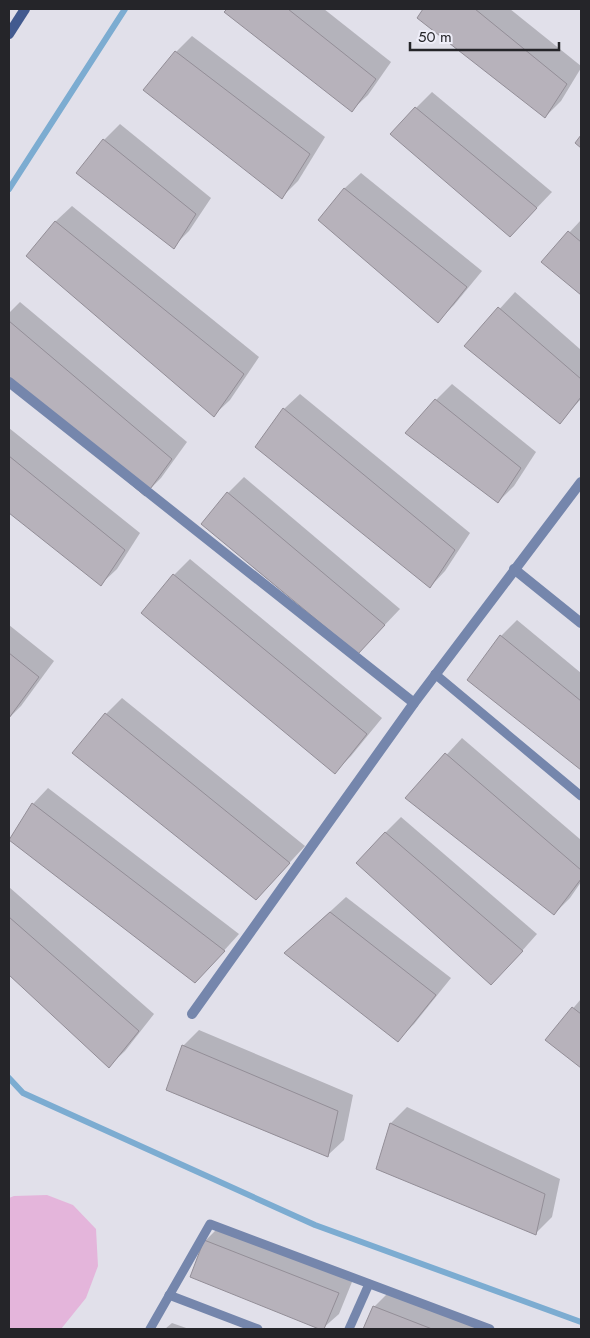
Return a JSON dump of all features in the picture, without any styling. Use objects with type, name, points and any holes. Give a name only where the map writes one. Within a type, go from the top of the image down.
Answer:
[{"type":"street","points":[[9,34],[25,9]]},
{"type":"street","points":[[9,382],[414,703]]},
{"type":"street","points":[[192,1014],[435,674],[581,482]]},
{"type":"street","points":[[514,569],[581,624]]},
{"type":"lane","points":[[435,674],[581,796]]},
{"type":"lane","points":[[150,1329],[210,1224],[490,1329]]},
{"type":"lane","points":[[349,1329],[369,1284]]},
{"type":"lane","points":[[169,1295],[258,1329]]},
{"type":"shaded area","points":[[47,1195],[73,1205],[96,1229],[98,1266],[86,1298],[61,1329],[9,1329],[9,1198],[14,1196]]},
{"type":"building","points":[[227,9],[288,9],[376,79],[352,112],[224,12]]},
{"type":"building","points":[[423,9],[475,9],[567,84],[545,118],[417,18]]},
{"type":"building","points":[[175,51],[310,154],[282,199],[143,90]]},
{"type":"building","points":[[415,107],[537,208],[510,237],[390,134]]},
{"type":"building","points":[[581,135],[581,148],[575,143]]},
{"type":"building","points":[[103,139],[196,214],[174,249],[76,173]]},
{"type":"building","points":[[344,188],[467,287],[438,323],[318,220]]},
{"type":"building","points":[[55,221],[244,374],[214,417],[26,256]]},
{"type":"building","points":[[568,231],[581,242],[581,295],[541,262]]},
{"type":"building","points":[[498,307],[581,379],[581,397],[560,424],[464,346]]},
{"type":"building","points":[[9,321],[172,459],[145,496],[9,381]]},
{"type":"building","points":[[435,399],[521,468],[498,503],[405,433]]},
{"type":"building","points":[[283,408],[455,550],[430,588],[255,447]]},
{"type":"building","points":[[9,456],[125,550],[101,586],[9,513]]},
{"type":"building","points":[[227,492],[385,625],[358,654],[201,524]]},
{"type":"building","points":[[173,574],[367,734],[335,774],[141,613]]},
{"type":"building","points":[[500,635],[581,701],[581,770],[467,680]]},
{"type":"building","points":[[9,653],[39,677],[9,718]]},
{"type":"building","points":[[105,713],[290,863],[256,900],[72,753]]},
{"type":"building","points":[[445,753],[581,870],[581,879],[554,915],[405,798]]},
{"type":"building","points":[[32,803],[225,951],[195,983],[9,840]]},
{"type":"building","points":[[385,832],[523,951],[491,985],[356,863]]},
{"type":"building","points":[[330,912],[436,995],[398,1042],[284,953]]},
{"type":"building","points":[[9,917],[139,1031],[109,1068],[9,975]]},
{"type":"building","points":[[572,1007],[581,1014],[581,1068],[545,1040]]},
{"type":"building","points":[[182,1045],[338,1111],[328,1157],[166,1090]]},
{"type":"building","points":[[390,1123],[545,1194],[536,1235],[376,1169]]},
{"type":"building","points":[[204,1240],[339,1293],[324,1329],[319,1329],[190,1277]]},
{"type":"building","points":[[373,1306],[432,1329],[363,1329]]},
{"type":"waterway","points":[[9,189],[125,9]]},
{"type":"waterway","points":[[9,1078],[23,1093],[315,1225],[581,1322]]}]
